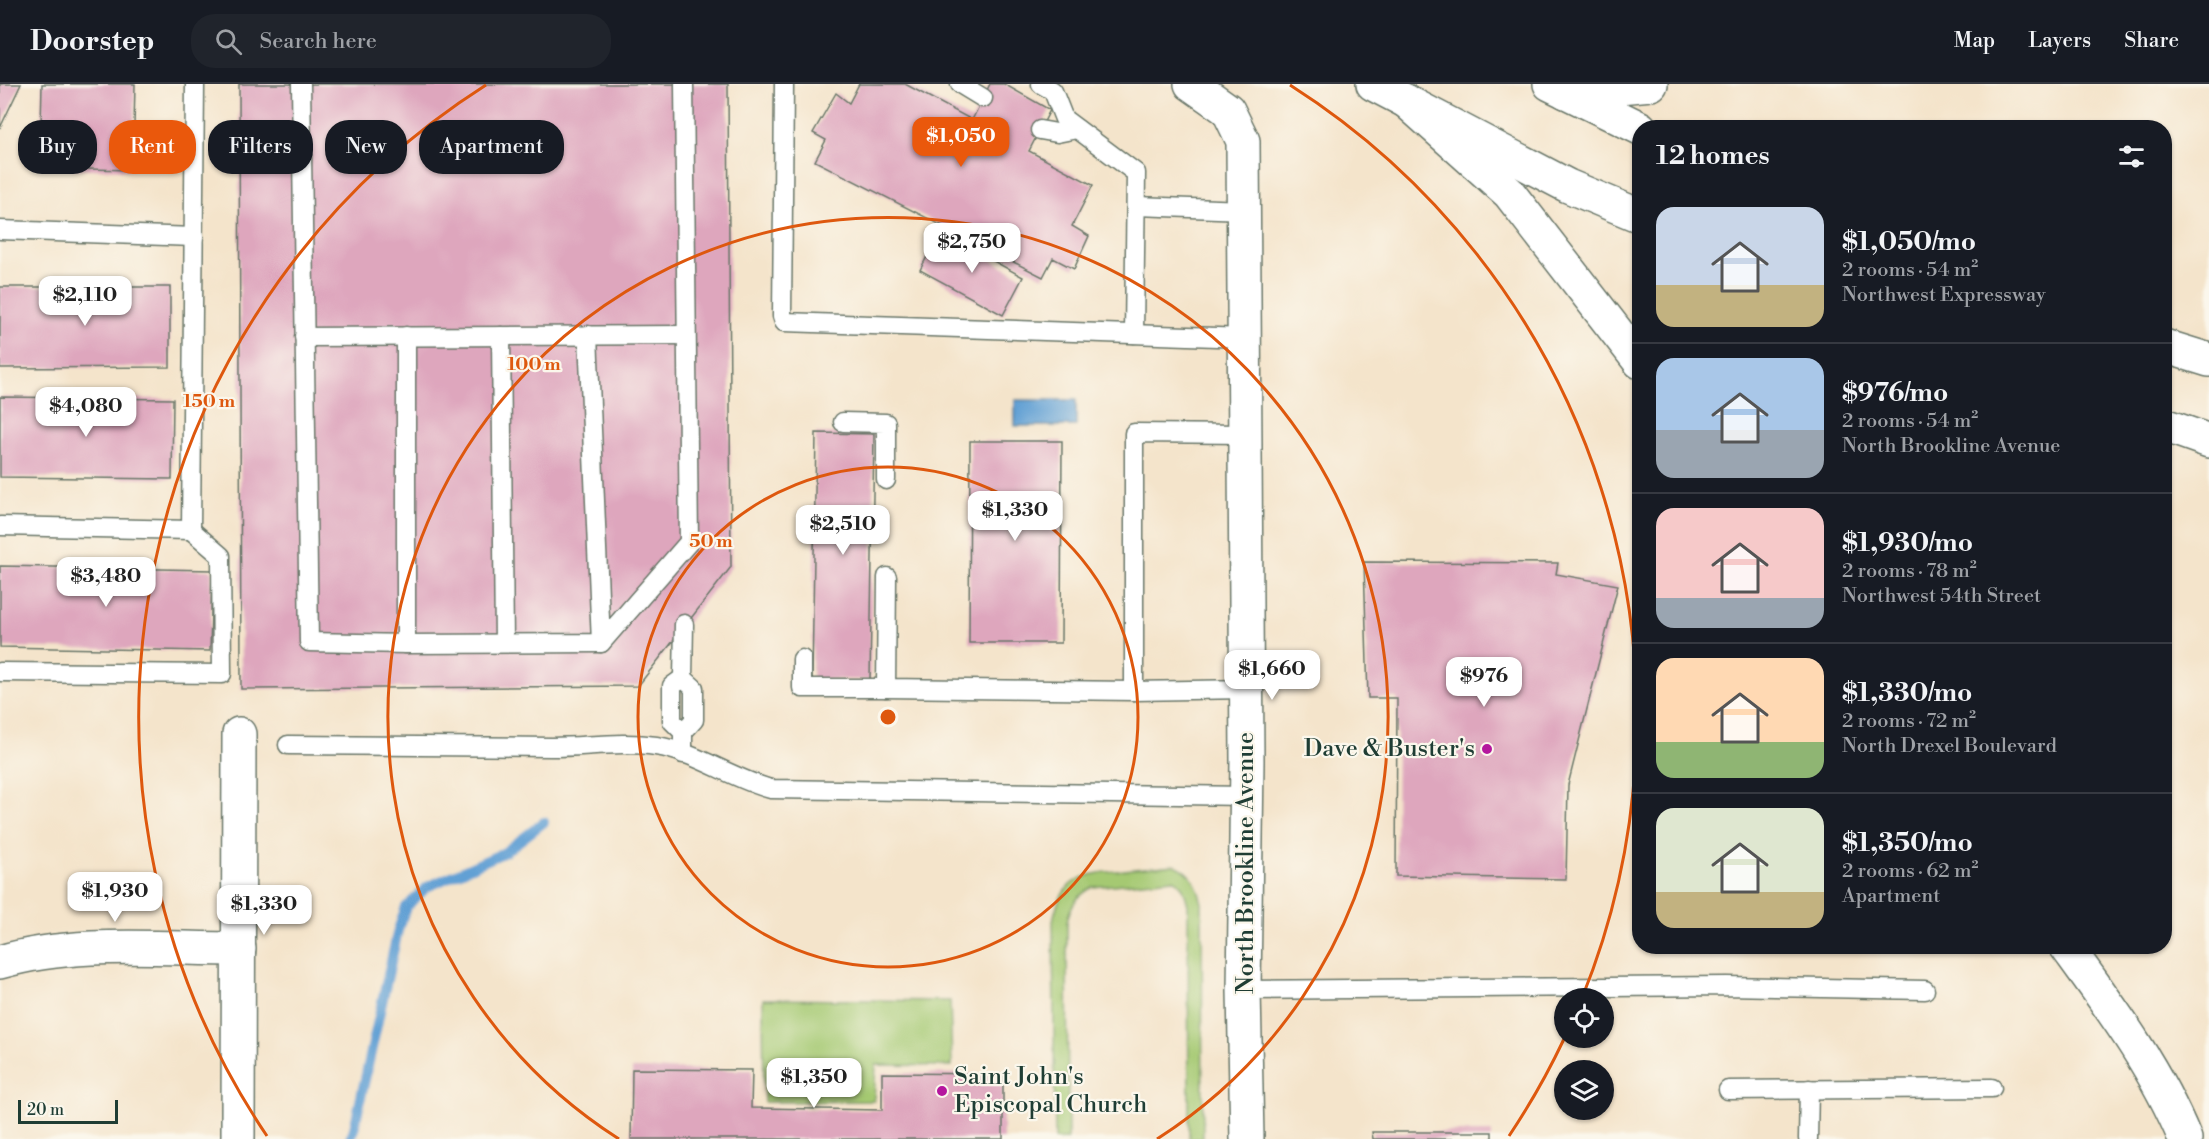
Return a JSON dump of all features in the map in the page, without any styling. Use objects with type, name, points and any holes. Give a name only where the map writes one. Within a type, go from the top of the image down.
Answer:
[{"type":"main road","name":"North Brookline Avenue","points":[[1191,84],[1228,110],[1243,141],[1246,434],[1244,990],[1247,1139]]},
{"type":"main road","points":[[1373,84],[1568,186],[1632,213]]},
{"type":"main road","points":[[1557,88],[1651,84]]},
{"type":"main road","points":[[1557,88],[1632,124]]},
{"type":"main road","points":[[1406,101],[1509,193],[1632,352]]},
{"type":"main road","points":[[2172,348],[2209,360]]},
{"type":"main road","points":[[2172,428],[2209,441]]},
{"type":"main road","points":[[238,1139],[239,734]]},
{"type":"main road","points":[[0,962],[28,954],[71,948],[239,949]]},
{"type":"main road","points":[[2072,954],[2127,1031],[2170,1103],[2185,1139]]},
{"type":"lane","points":[[191,530],[195,84]]},
{"type":"lane","points":[[301,84],[309,642],[406,644],[601,643],[689,542],[684,84]]},
{"type":"lane","points":[[784,84],[782,304],[784,322],[1245,338]]},
{"type":"lane","points":[[960,84],[983,98]]},
{"type":"lane","points":[[1041,84],[1053,91],[1064,119],[1134,170],[1137,177],[1134,334]]},
{"type":"lane","points":[[1040,130],[1057,133],[1077,129]]},
{"type":"lane","points":[[1136,206],[1245,210]]},
{"type":"lane","points":[[0,230],[194,237]]},
{"type":"lane","points":[[588,335],[601,643]]},
{"type":"lane","points":[[304,337],[686,335]]},
{"type":"lane","points":[[405,336],[406,644]]},
{"type":"lane","points":[[501,336],[504,643]]},
{"type":"lane","points":[[843,422],[886,423],[886,480]]},
{"type":"lane","points":[[1134,691],[1134,433],[1246,434]]},
{"type":"lane","points":[[0,526],[191,530],[221,556],[222,674],[0,672]]},
{"type":"lane","points":[[886,688],[887,577]]},
{"type":"lane","points":[[683,754],[683,732],[694,720],[694,688],[683,678],[684,624]]},
{"type":"lane","points":[[802,659],[802,688],[1134,691],[1246,689]]},
{"type":"lane","points":[[288,745],[566,747],[642,745],[658,746],[683,754],[727,771],[749,783],[771,789],[1246,796]]},
{"type":"lane","points":[[1244,990],[1727,986],[1925,990]]},
{"type":"lane","points":[[1728,1090],[1992,1088]]},
{"type":"lane","points":[[1808,1139],[1809,1089]]},
{"type":"green space","points":[[1175,865],[1187,872],[1194,880],[1202,903],[1203,1139],[1189,1139],[1188,905],[1182,886],[1173,879],[1093,887],[1079,897],[1070,910],[1067,922],[1068,1139],[1055,1139],[1053,921],[1057,906],[1069,886],[1087,876],[1110,871]]},
{"type":"green space","points":[[763,999],[950,1001],[952,1066],[876,1065],[874,1101],[764,1102]]},
{"type":"water","points":[[1015,400],[1076,400],[1076,426],[1015,426]]},
{"type":"building","points":[[0,84],[21,84],[0,128]]},
{"type":"building","points":[[42,84],[135,84],[134,120],[109,120],[109,169],[97,169],[97,120],[41,120]]},
{"type":"building","points":[[239,84],[728,84],[731,567],[638,686],[241,689],[239,174],[313,174],[313,120],[239,120]]},
{"type":"building","points":[[859,84],[905,84],[972,120],[990,84],[1004,84],[1050,110],[1029,151],[1093,185],[1072,226],[1089,236],[1074,269],[1053,258],[1043,277],[815,161],[826,140],[813,133],[836,93],[849,103]]},
{"type":"building","points":[[940,232],[1023,277],[1003,315],[920,270]]},
{"type":"building","points":[[0,287],[170,287],[170,367],[0,368]]},
{"type":"building","points":[[0,397],[173,399],[172,479],[0,477]]},
{"type":"building","points":[[816,433],[874,434],[870,680],[812,679]]},
{"type":"building","points":[[970,441],[1062,441],[1061,643],[969,643]]},
{"type":"building","name":"Dave & Buster's","points":[[1364,562],[1558,563],[1556,574],[1618,585],[1568,785],[1566,879],[1396,876],[1397,698],[1368,698]]},
{"type":"building","points":[[0,566],[212,570],[210,651],[0,647]]},
{"type":"building","name":"Saint John's Episcopal Church","points":[[632,1069],[752,1070],[751,1108],[882,1110],[882,1073],[1003,1074],[1003,1139],[631,1139]]},
{"type":"building","points":[[1372,1132],[1492,1132],[1492,1139],[1373,1139]]},
{"type":"waterway","points":[[350,1139],[398,930],[406,907],[427,887],[505,852],[544,822]]},
{"type":"place","name":"Dave & Buster's","points":[[1487,749]]},
{"type":"place","name":"Saint John's Episcopal Church","points":[[942,1091]]}]
